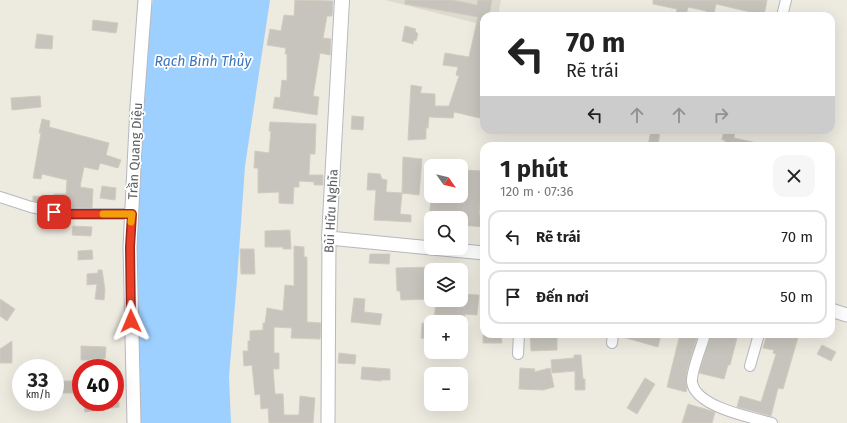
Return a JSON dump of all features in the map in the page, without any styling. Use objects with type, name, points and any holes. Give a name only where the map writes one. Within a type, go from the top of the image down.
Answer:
[{"type":"main road","name":"Bùi Hữu Nghĩa","points":[[329,238],[342,0]]},
{"type":"street","name":"Trần Quang Diệu","points":[[134,423],[130,247],[137,106],[145,0]]},
{"type":"street","points":[[783,12],[786,0]]},
{"type":"street","points":[[0,197],[31,207],[65,214],[132,214]]},
{"type":"street","points":[[329,238],[424,247]]},
{"type":"street","name":"Bùi Hữu Nghĩa","points":[[328,423],[329,238]]},
{"type":"street","points":[[468,251],[480,253]]},
{"type":"street","points":[[835,311],[847,315]]},
{"type":"street","points":[[518,354],[519,338]]},
{"type":"street","points":[[704,338],[693,375],[692,382],[694,389],[705,401],[722,409],[772,423]]},
{"type":"street","points":[[750,366],[758,338]]},
{"type":"shaded area","points":[[385,0],[501,0],[499,12],[480,12],[480,24]]},
{"type":"water","name":"Rạch Bình Thủy","points":[[153,0],[270,0],[245,166],[229,377],[231,423],[135,423],[133,197],[150,16]]},
{"type":"building","points":[[295,0],[333,1],[332,16],[327,16],[323,38],[331,39],[330,55],[320,53],[313,96],[319,97],[317,115],[273,108],[275,97],[280,98],[282,80],[287,81],[287,54],[285,54],[286,48],[267,45],[270,29],[281,31],[284,15],[294,16]]},
{"type":"building","points":[[405,0],[452,0],[477,5],[478,0],[492,0],[490,12],[480,12],[480,118],[454,112],[453,118],[429,117],[428,128],[426,128],[426,139],[408,140],[411,85],[422,87],[420,93],[435,94],[435,106],[449,106],[459,76],[456,75],[458,67],[443,65],[445,53],[469,57],[478,17],[405,4]]},
{"type":"building","points":[[653,0],[767,0],[765,12],[750,12],[716,4],[714,12],[706,12],[688,7],[687,12],[676,12],[677,9],[653,4]]},
{"type":"building","points":[[93,20],[118,23],[116,33],[92,30]]},
{"type":"building","points":[[405,26],[416,29],[415,31],[418,34],[416,41],[414,40],[413,44],[402,41]]},
{"type":"building","points":[[37,34],[53,36],[52,49],[35,48]]},
{"type":"building","points":[[40,96],[41,107],[12,110],[11,98]]},
{"type":"building","points":[[352,116],[364,117],[363,130],[351,129]]},
{"type":"building","points":[[42,119],[50,121],[49,127],[109,143],[106,155],[121,160],[118,168],[100,163],[98,170],[84,167],[80,187],[93,189],[92,208],[67,208],[67,206],[33,201],[33,196],[54,197],[54,194],[66,194],[67,180],[42,174],[41,179],[33,178]]},
{"type":"building","points":[[270,122],[316,124],[315,154],[310,154],[309,175],[323,175],[323,185],[314,185],[314,182],[299,181],[299,187],[294,187],[293,204],[279,203],[279,192],[258,193],[258,168],[254,168],[255,151],[269,153],[271,131],[269,131]]},
{"type":"building","points":[[650,134],[660,134],[658,142],[649,142]]},
{"type":"building","points":[[723,134],[734,134],[734,138],[753,142],[725,142],[725,140],[722,140]]},
{"type":"building","points":[[403,157],[422,159],[419,195],[402,193]]},
{"type":"building","points":[[468,170],[480,171],[480,227],[468,226],[468,211],[430,211],[431,203],[468,203]]},
{"type":"building","points":[[368,173],[380,174],[382,179],[387,180],[386,192],[402,193],[400,214],[411,215],[411,222],[374,220],[376,190],[367,190]]},
{"type":"building","points":[[102,186],[116,188],[115,200],[100,198]]},
{"type":"building","points":[[73,226],[92,227],[91,236],[72,235]]},
{"type":"building","points":[[290,230],[291,249],[283,249],[283,247],[265,247],[265,231]]},
{"type":"building","points":[[294,246],[304,247],[304,257],[307,257],[307,322],[321,323],[320,339],[291,338],[292,328],[274,327],[274,353],[279,353],[279,369],[273,369],[275,394],[283,394],[284,415],[299,415],[300,396],[315,398],[313,423],[269,423],[268,408],[261,409],[260,394],[255,395],[252,365],[244,366],[243,351],[248,351],[250,331],[263,330],[263,323],[265,323],[267,308],[283,311],[285,285],[294,286]]},
{"type":"building","points":[[240,249],[254,249],[255,274],[241,274]]},
{"type":"building","points":[[92,250],[93,259],[78,260],[78,251]]},
{"type":"building","points":[[370,254],[390,254],[389,264],[369,263]]},
{"type":"building","points":[[424,267],[424,299],[401,300],[400,291],[397,291],[396,268]]},
{"type":"building","points":[[98,270],[102,270],[105,290],[104,300],[95,299],[97,284],[87,285],[87,274],[98,273]]},
{"type":"building","points":[[468,294],[479,295],[477,315],[435,315],[435,307],[468,307]]},
{"type":"building","points":[[354,298],[365,299],[364,312],[382,314],[380,325],[351,322]]},
{"type":"building","points":[[0,299],[15,309],[7,321],[0,316]]},
{"type":"building","points":[[422,323],[424,323],[424,338],[421,338]]},
{"type":"building","points":[[483,338],[501,338],[502,343],[483,343]]},
{"type":"building","points":[[530,338],[557,338],[557,350],[531,351]]},
{"type":"building","points":[[626,338],[660,338],[658,347]]},
{"type":"building","points":[[679,338],[697,338],[687,370],[686,392],[667,387]]},
{"type":"building","points":[[710,338],[737,338],[730,365],[728,365],[724,379],[699,373]]},
{"type":"building","points":[[766,338],[798,338],[783,389],[778,388],[771,416],[737,407],[740,396],[761,402],[776,354],[773,353],[774,350],[763,348]]},
{"type":"building","points":[[12,341],[12,363],[0,363],[0,349]]},
{"type":"building","points":[[822,345],[836,352],[831,361],[817,354]]},
{"type":"building","points":[[81,346],[106,347],[105,359],[81,359]]},
{"type":"building","points":[[339,353],[356,355],[355,364],[338,363]]},
{"type":"building","points":[[574,355],[581,355],[583,379],[585,379],[585,390],[575,390],[575,371],[552,373],[551,360],[574,358]]},
{"type":"building","points":[[362,367],[390,369],[390,380],[381,381],[361,379]]},
{"type":"building","points":[[520,368],[535,369],[534,372],[550,368],[554,387],[543,390],[519,389]]},
{"type":"building","points":[[645,378],[655,384],[637,414],[627,408]]},
{"type":"building","points":[[64,381],[72,381],[72,393],[64,393]]},
{"type":"building","points":[[688,404],[715,412],[712,423],[682,423]]},
{"type":"slow traffic","points":[[103,214],[132,214],[131,222]]},
{"type":"route","points":[[54,212],[65,214],[132,214],[130,247],[131,321]]}]
